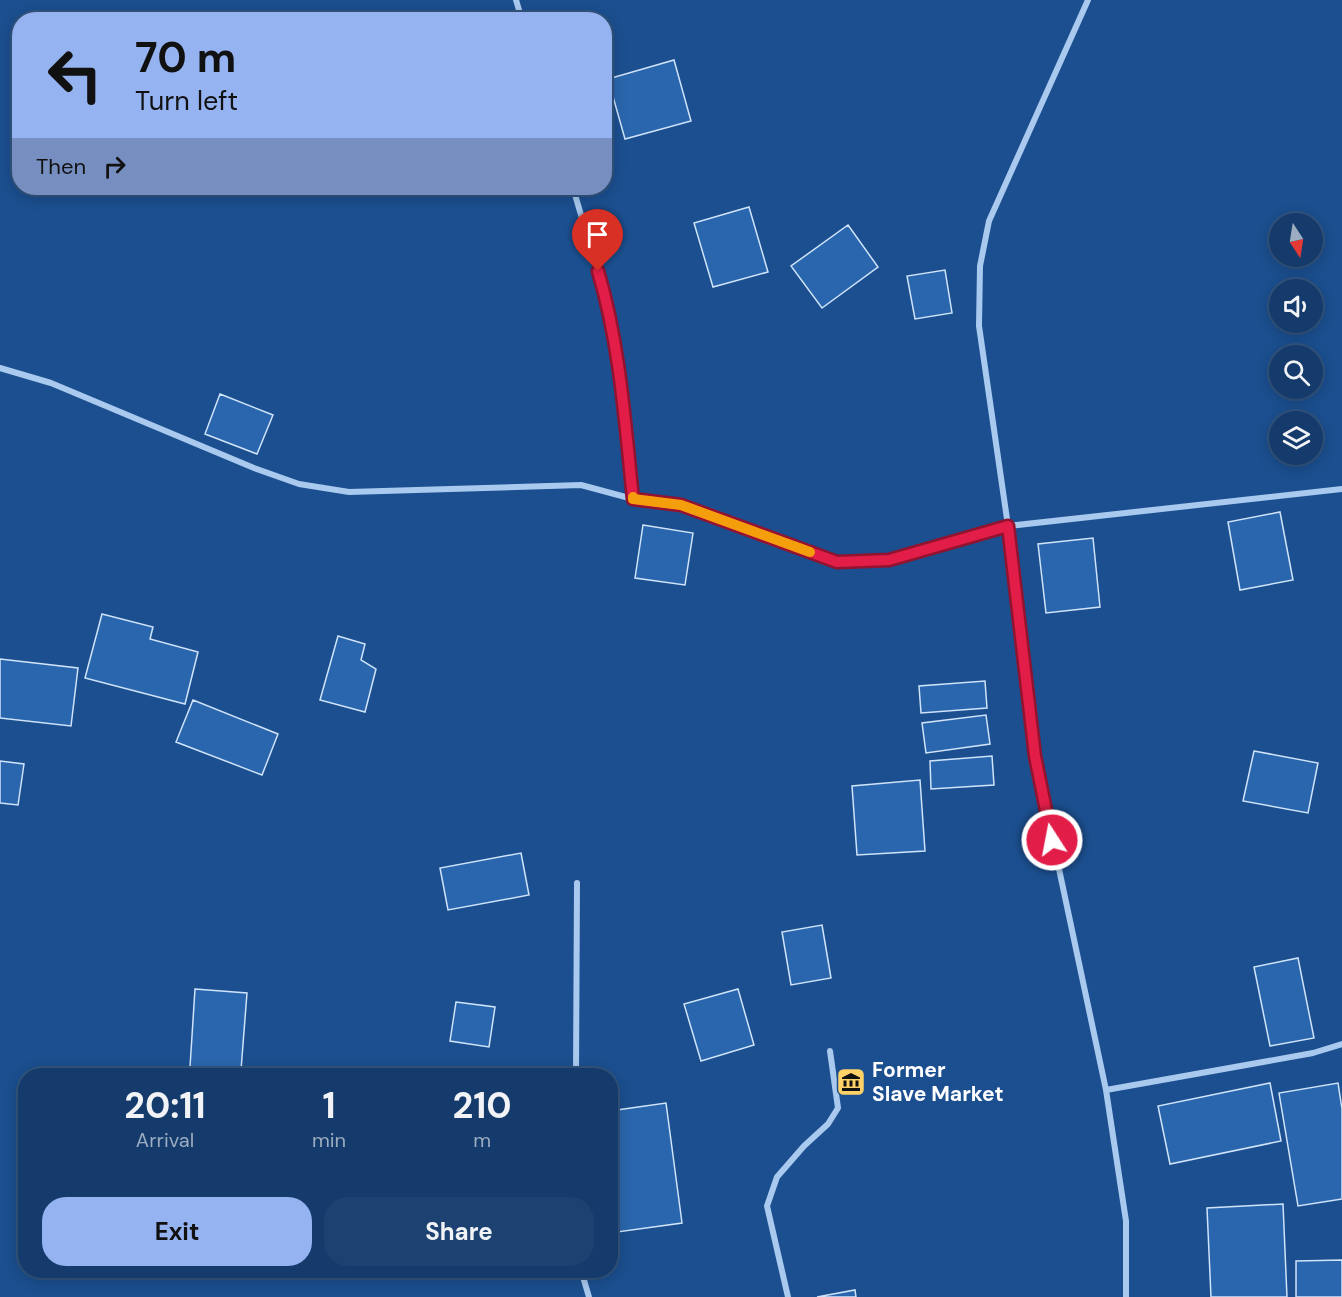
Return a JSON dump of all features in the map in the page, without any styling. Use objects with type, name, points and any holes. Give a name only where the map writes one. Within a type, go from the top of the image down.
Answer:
[{"type":"street","points":[[1088,0],[988,221],[980,266],[980,326],[1008,526],[1035,756],[1106,1090],[1126,1221],[1126,1297]]},
{"type":"street","points":[[575,195],[604,292],[616,348],[633,499]]},
{"type":"street","points":[[0,368],[51,383],[254,468],[299,484],[350,492],[581,485],[633,499],[681,505],[837,562],[889,560],[1008,526],[1342,489]]},
{"type":"street","points":[[576,1068],[577,883]]},
{"type":"street","points":[[1106,1090],[1313,1053],[1342,1044]]},
{"type":"street","points":[[788,1297],[767,1206],[777,1177],[804,1146],[828,1124],[838,1108],[830,1051]]},
{"type":"street","points":[[583,1278],[589,1297]]},
{"type":"building","points":[[674,60],[691,121],[625,139],[612,93],[612,78]]},
{"type":"building","points":[[749,207],[768,272],[713,287],[694,223]]},
{"type":"building","points":[[848,225],[878,267],[822,308],[791,266]]},
{"type":"building","points":[[945,270],[952,313],[915,319],[907,276]]},
{"type":"building","points":[[220,394],[273,415],[257,454],[205,434]]},
{"type":"building","points":[[1280,512],[1293,580],[1240,590],[1228,522]]},
{"type":"building","points":[[643,525],[693,533],[685,585],[635,578]]},
{"type":"building","points":[[1093,538],[1100,607],[1046,613],[1038,544]]},
{"type":"building","points":[[102,614],[153,627],[150,639],[198,652],[185,704],[85,678]]},
{"type":"building","points":[[338,636],[365,644],[361,660],[376,669],[365,712],[320,700]]},
{"type":"building","points":[[0,659],[78,668],[71,726],[0,718]]},
{"type":"building","points":[[985,681],[987,708],[921,713],[919,686]]},
{"type":"building","points":[[193,700],[278,734],[262,775],[176,742]]},
{"type":"building","points":[[986,715],[990,744],[926,753],[922,723]]},
{"type":"building","points":[[1254,751],[1318,763],[1308,813],[1243,801]]},
{"type":"building","points":[[992,756],[994,785],[931,789],[930,761]]},
{"type":"building","points":[[0,761],[24,764],[18,805],[0,803]]},
{"type":"building","points":[[920,780],[925,851],[857,855],[852,786]]},
{"type":"building","points":[[521,853],[529,895],[448,910],[440,868]]},
{"type":"building","points":[[822,925],[831,978],[791,985],[782,932]]},
{"type":"building","points":[[1298,958],[1314,1038],[1270,1046],[1254,967]]},
{"type":"building","points":[[195,989],[247,993],[241,1068],[190,1067]]},
{"type":"building","points":[[738,989],[754,1045],[701,1061],[684,1004]]},
{"type":"building","points":[[456,1002],[495,1007],[489,1047],[450,1041]]},
{"type":"building","points":[[1270,1083],[1281,1141],[1170,1164],[1158,1106]]},
{"type":"building","points":[[1338,1083],[1342,1109],[1342,1199],[1298,1206],[1279,1093]]},
{"type":"building","points":[[666,1103],[682,1223],[618,1232],[618,1110]]},
{"type":"building","points":[[1283,1204],[1287,1297],[1211,1297],[1207,1208]]},
{"type":"building","points":[[1342,1260],[1342,1297],[1296,1297],[1296,1261]]},
{"type":"building","points":[[855,1290],[856,1297],[817,1297]]},
{"type":"slow traffic","points":[[633,497],[633,499],[681,505],[810,552]]},
{"type":"place","name":"Former Slave Market","points":[[851,1082]]},
{"type":"route","points":[[598,271],[616,348],[633,499],[681,505],[837,562],[889,560],[1008,526],[1035,756],[1052,840]]}]
